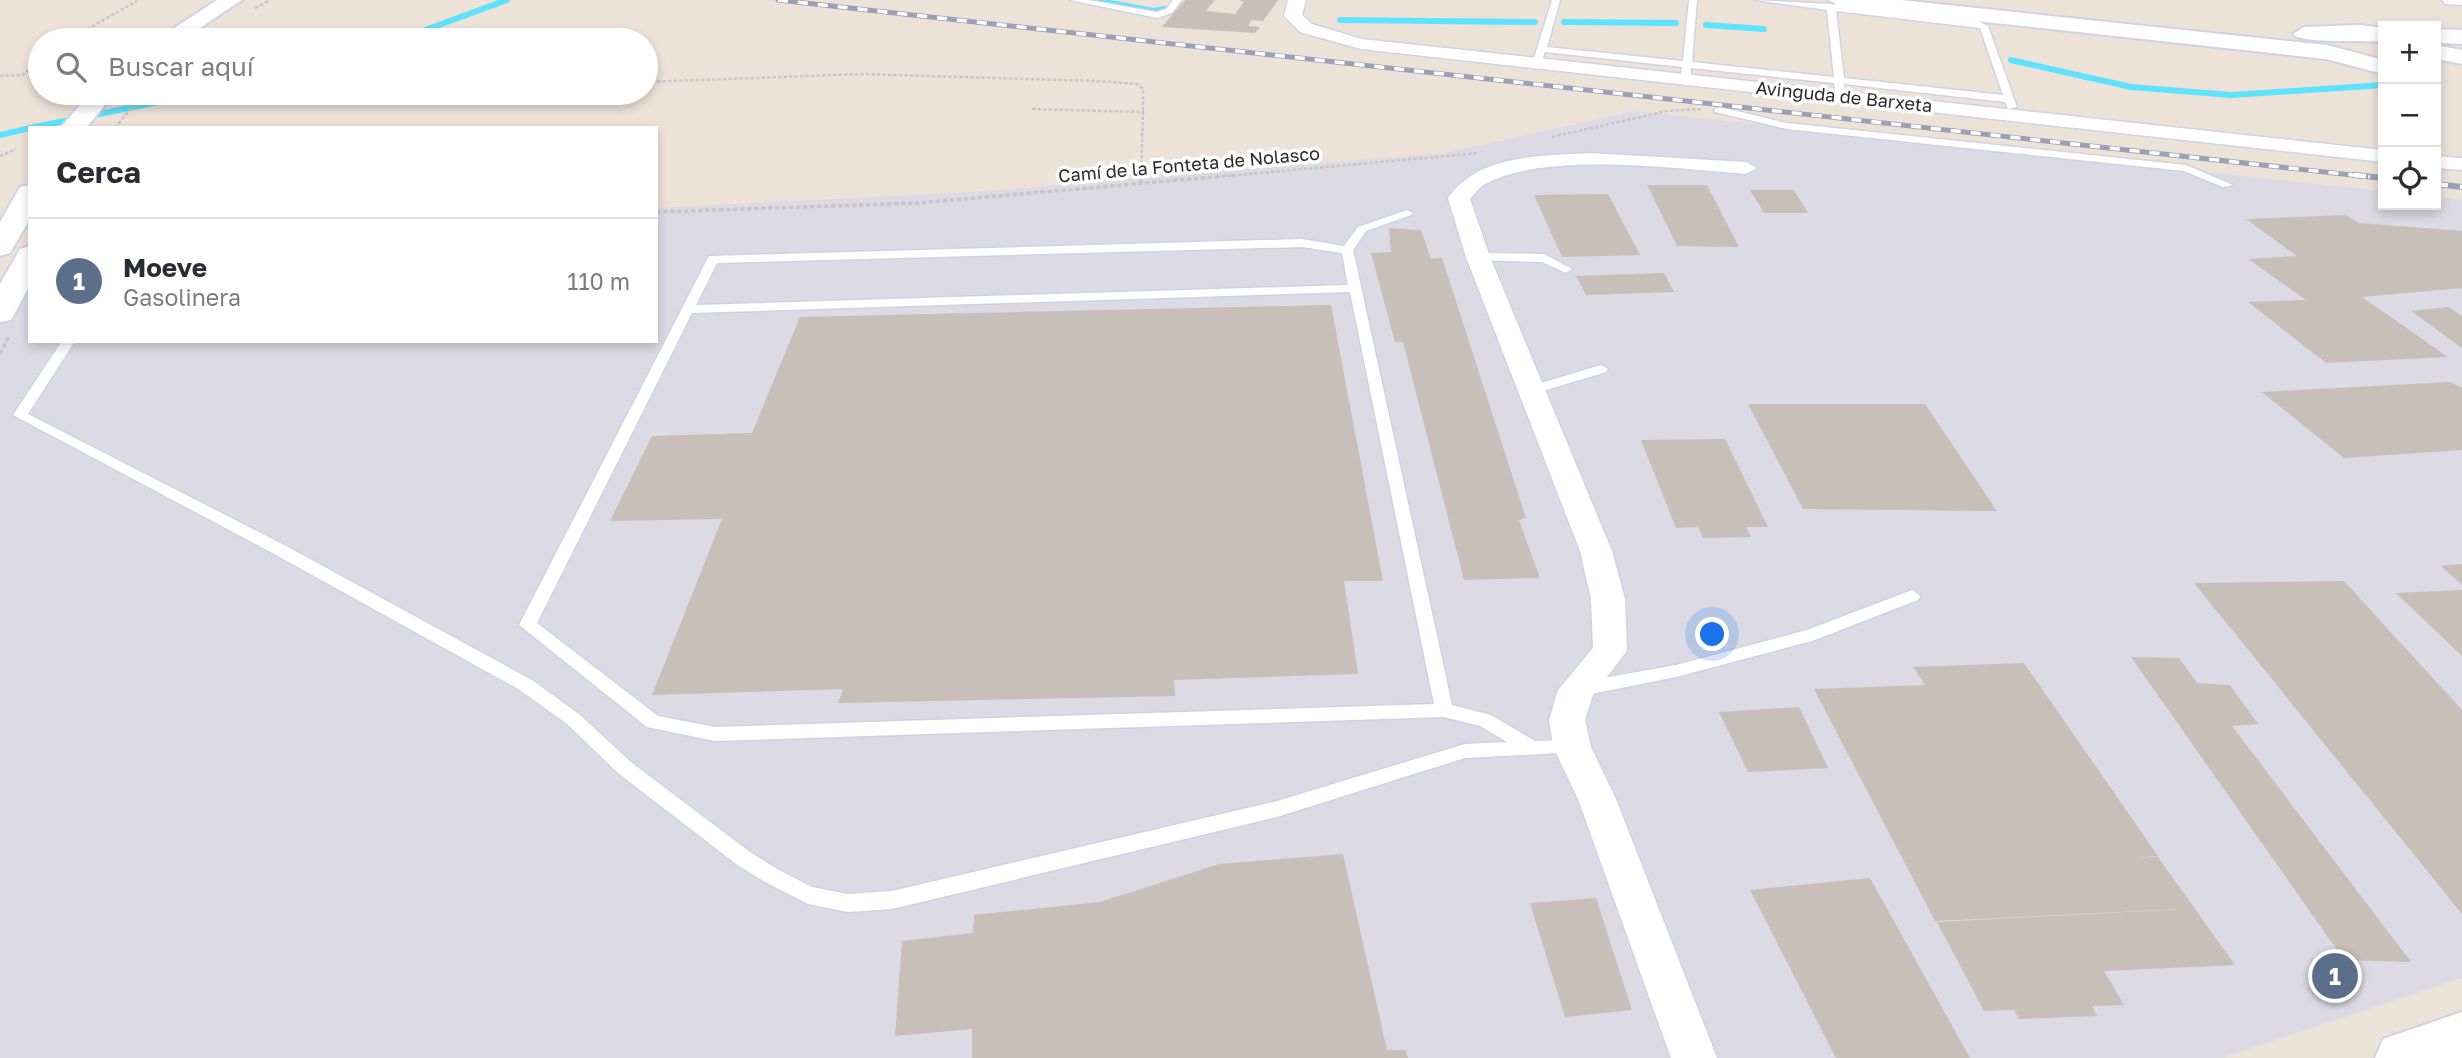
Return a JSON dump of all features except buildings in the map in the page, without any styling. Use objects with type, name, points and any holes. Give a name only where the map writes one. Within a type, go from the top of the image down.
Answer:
[{"type":"main road","points":[[186,28],[232,0]]},
{"type":"main road","points":[[211,28],[256,0]]},
{"type":"main road","points":[[1904,0],[2164,27],[2378,34]]},
{"type":"main road","points":[[1835,4],[2281,46],[2378,65]]},
{"type":"main road","points":[[2330,34],[2323,38],[2324,44],[2345,57]]},
{"type":"main road","points":[[2462,37],[2443,54],[2462,65]]},
{"type":"main road","points":[[75,126],[108,105]]},
{"type":"main road","points":[[103,126],[117,105]]},
{"type":"main road","points":[[0,247],[28,197]]},
{"type":"main road","points":[[0,313],[28,260]]},
{"type":"main road","points":[[2403,1058],[2462,1038]]},
{"type":"street","name":"Avinguda de Barxeta","points":[[1297,0],[1293,16],[1306,28],[1361,44],[1539,56],[2012,107],[2378,151]]},
{"type":"street","points":[[2451,0],[2462,0]]},
{"type":"street","points":[[1693,1058],[1597,799],[1572,747],[1567,720],[1576,691],[1610,651],[1608,599],[1596,551],[1478,257],[1459,198],[1469,182],[1527,164],[1575,160],[1746,168]]},
{"type":"street","points":[[2441,162],[2462,164]]},
{"type":"lane","points":[[1074,0],[1157,15],[1169,11],[1178,0]]},
{"type":"lane","points":[[1539,56],[1556,0]]},
{"type":"lane","points":[[1686,72],[1693,0]]},
{"type":"lane","points":[[1758,0],[1835,4],[1984,26],[2012,107]]},
{"type":"lane","points":[[1835,4],[1840,89]]},
{"type":"lane","points":[[1719,110],[1787,126],[2186,169],[2227,185]]},
{"type":"lane","points":[[1347,250],[1362,229],[1407,213]]},
{"type":"lane","points":[[1347,250],[1302,243],[713,259],[528,625],[653,722],[715,734],[1444,710],[1485,720],[1531,748]]},
{"type":"lane","points":[[1347,250],[1444,710]]},
{"type":"lane","points":[[1478,257],[1544,258],[1566,269]]},
{"type":"lane","points":[[689,309],[1357,288]]},
{"type":"lane","points":[[68,343],[20,415],[282,551],[526,685],[573,719],[625,768],[732,850],[808,895],[848,903],[892,900],[1277,808],[1465,751],[1572,747]]},
{"type":"lane","points":[[1533,390],[1601,369]]},
{"type":"lane","points":[[1576,691],[1676,671],[1812,635],[1912,596]]},
{"type":"path","points":[[130,0],[138,0]]},
{"type":"path","points":[[89,28],[138,0]]},
{"type":"path","points":[[0,76],[23,75],[28,71]]},
{"type":"path","points":[[658,82],[862,74],[1136,84],[1143,89],[1141,183]]},
{"type":"path","points":[[116,126],[121,105]]},
{"type":"path","points":[[1032,108],[1143,112]]},
{"type":"path","points":[[1542,140],[1667,111],[1719,110]]},
{"type":"path","points":[[0,156],[16,149]]},
{"type":"path","name":"Camí de la Fonteta de Nolasco","points":[[658,212],[919,204],[1488,152]]},
{"type":"shaded area","points":[[1634,111],[2378,190],[2378,210],[2441,210],[2441,198],[2462,200],[2462,978],[2222,1058],[0,1058],[0,302],[28,253],[28,343],[658,343],[658,208],[974,192],[1445,153]]},
{"type":"waterway","points":[[431,28],[507,0]]},
{"type":"waterway","points":[[1094,0],[1153,11],[1165,9]]},
{"type":"waterway","points":[[1340,20],[1535,22]]},
{"type":"waterway","points":[[1564,22],[1676,23]]},
{"type":"waterway","points":[[1706,25],[1764,29]]},
{"type":"waterway","points":[[2011,60],[2131,87],[2231,95],[2378,85]]},
{"type":"waterway","points":[[40,126],[144,105]]},
{"type":"waterway","points":[[0,135],[28,128]]},
{"type":"railway","points":[[778,0],[2370,177]]},
{"type":"railway","points":[[2354,175],[2378,177]]},
{"type":"railway","points":[[2441,185],[2462,187]]},
{"type":"place","name":"Moeve","points":[[2335,976]]}]
